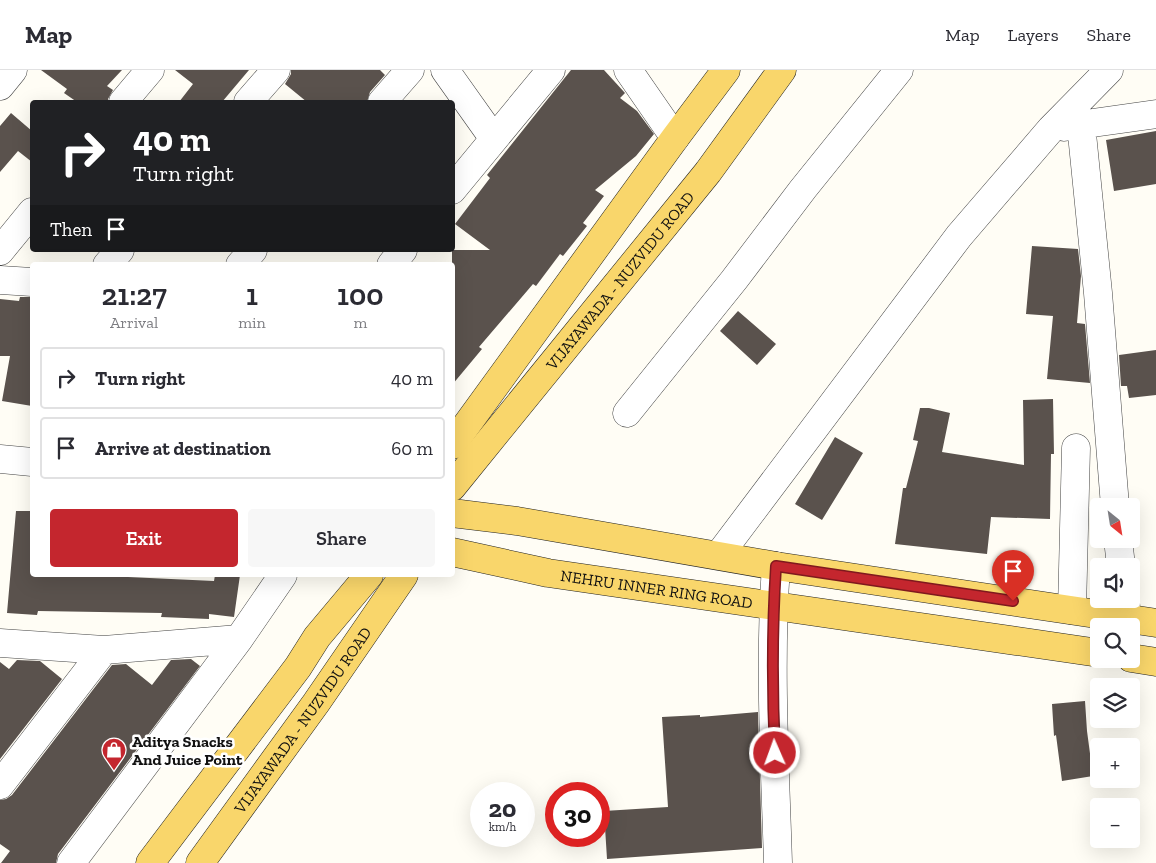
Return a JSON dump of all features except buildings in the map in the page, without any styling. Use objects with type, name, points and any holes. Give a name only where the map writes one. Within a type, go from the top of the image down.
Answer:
[{"type":"main road","name":"VIJAYAWADA - NUZVIDU ROAD","points":[[455,441],[726,70]]},
{"type":"main road","name":"VIJAYAWADA - NUZVIDU ROAD","points":[[455,483],[708,172],[782,70]]},
{"type":"main road","points":[[455,513],[517,521],[776,566],[1072,610],[1126,609],[1156,622]]},
{"type":"main road","name":"NEHRU INNER RING ROAD","points":[[455,553],[548,573],[773,604],[1090,652]]},
{"type":"main road","name":"VIJAYAWADA - NUZVIDU ROAD","points":[[150,863],[298,667],[317,637],[367,577]]},
{"type":"main road","name":"VIJAYAWADA - NUZVIDU ROAD","points":[[200,863],[316,703],[403,577]]},
{"type":"main road","points":[[1140,659],[1156,662]]},
{"type":"street","points":[[0,86],[13,70]]},
{"type":"street","points":[[125,100],[150,70]]},
{"type":"street","points":[[250,100],[276,70]]},
{"type":"street","points":[[384,100],[410,70]]},
{"type":"street","points":[[445,70],[494,139]]},
{"type":"street","points":[[455,186],[550,70]]},
{"type":"street","points":[[628,70],[675,138]]},
{"type":"street","points":[[627,413],[899,70]]},
{"type":"street","points":[[719,556],[959,236],[1051,129],[1109,70]]},
{"type":"street","points":[[1051,129],[1156,114]]},
{"type":"street","points":[[1081,124],[1098,293],[1114,498]]},
{"type":"street","points":[[0,251],[30,214]]},
{"type":"street","points":[[110,262],[118,252]]},
{"type":"street","points":[[243,262],[251,252]]},
{"type":"street","points":[[394,262],[402,252]]},
{"type":"street","points":[[0,280],[30,282]]},
{"type":"street","points":[[1072,610],[1076,448]]},
{"type":"street","points":[[0,459],[30,462]]},
{"type":"street","points":[[776,566],[773,604],[772,680],[778,863]]},
{"type":"street","points":[[71,863],[239,639],[282,577]]},
{"type":"street","points":[[0,643],[104,650],[239,639]]},
{"type":"street","points":[[0,785],[104,650]]},
{"type":"place","name":"Aditya Snacks And Juice Point","points":[[114,771]]},
{"type":"route","points":[[775,753],[772,680],[773,604],[776,566],[1013,601]]}]
